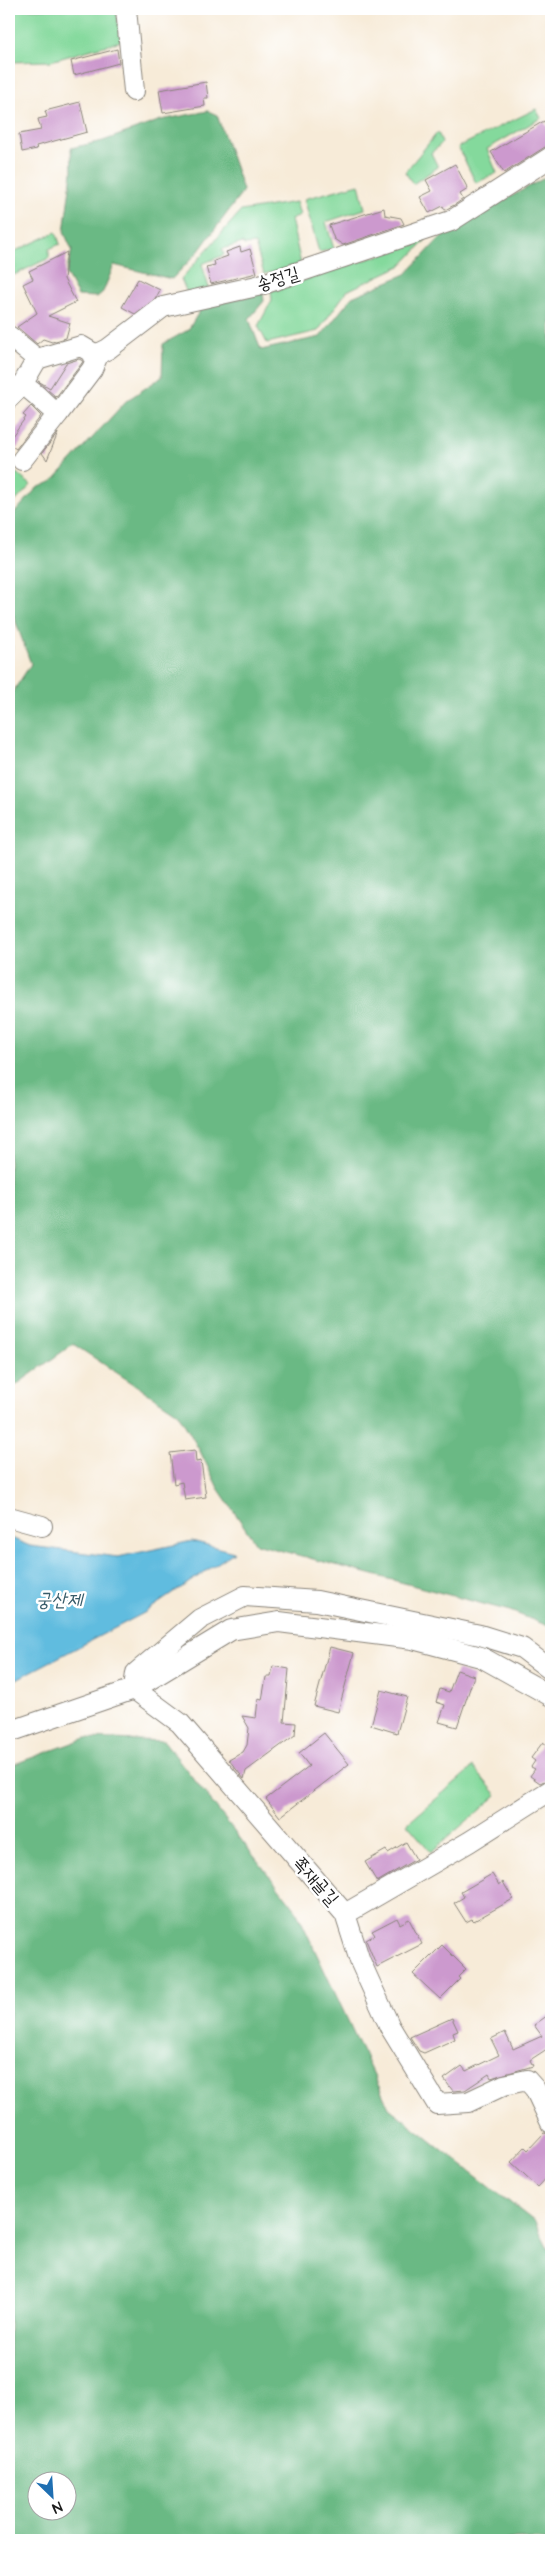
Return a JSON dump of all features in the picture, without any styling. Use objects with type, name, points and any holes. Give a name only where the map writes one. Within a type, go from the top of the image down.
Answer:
[{"type":"street","points":[[126,9],[134,91]]},
{"type":"street","name":"송정길","points":[[99,353],[108,350],[163,307],[257,286],[451,221],[551,158]]},
{"type":"street","points":[[9,336],[37,358]]},
{"type":"street","points":[[16,391],[37,358],[81,346],[96,355],[99,353]]},
{"type":"street","points":[[22,460],[92,369],[99,353]]},
{"type":"street","points":[[16,391],[31,389],[44,400],[49,408],[58,414]]},
{"type":"street","points":[[9,1517],[42,1526]]},
{"type":"street","points":[[134,1688],[136,1673],[200,1619],[245,1596],[317,1601],[480,1635],[522,1648],[551,1670]]},
{"type":"street","points":[[9,1732],[134,1688],[231,1630],[279,1622],[413,1638],[481,1657],[551,1696]]},
{"type":"street","name":"쪽재골길","points":[[134,1688],[180,1723],[345,1914],[360,1961],[390,2027],[437,2104],[468,2102],[504,2085],[527,2080],[535,2089],[551,2123]]},
{"type":"street","points":[[345,1914],[469,1842],[551,1790]]},
{"type":"green space","points":[[9,9],[116,9],[121,41],[51,61],[9,62]]},
{"type":"green space","points":[[536,109],[541,118],[487,149],[497,173],[476,183],[458,147]]},
{"type":"green space","points":[[208,111],[217,115],[243,190],[239,197],[198,252],[172,279],[114,265],[103,292],[97,297],[78,296],[66,274],[72,250],[64,232],[72,172],[71,148],[103,141],[161,120]]},
{"type":"green space","points":[[438,132],[442,143],[431,153],[438,167],[413,184],[405,172]]},
{"type":"green space","points":[[546,177],[551,182],[551,1627],[510,1611],[256,1544],[218,1488],[200,1451],[178,1413],[73,1344],[9,1390],[9,695],[31,664],[9,603],[9,519],[37,488],[53,481],[126,401],[162,377],[163,344],[188,330],[202,307],[263,293],[264,301],[249,319],[261,350],[320,337],[352,297],[406,274],[444,234]]},
{"type":"green space","points":[[359,184],[365,209],[326,222],[334,249],[319,252],[304,199]]},
{"type":"green space","points":[[296,202],[300,215],[291,219],[301,264],[264,274],[255,244],[244,245],[243,243],[222,249],[224,255],[202,264],[209,288],[187,293],[181,279],[241,211]]},
{"type":"green space","points":[[56,232],[60,244],[49,249],[49,258],[14,275],[9,254]]},
{"type":"green space","points":[[426,240],[402,265],[347,291],[318,331],[267,343],[258,326],[272,300],[271,291]]},
{"type":"green space","points":[[9,467],[31,485],[9,508]]},
{"type":"green space","points":[[9,635],[12,647],[9,685]]},
{"type":"green space","points":[[86,1738],[164,1741],[296,1910],[389,2108],[535,2222],[551,2254],[551,2540],[9,2540],[9,1766]]},
{"type":"green space","points":[[473,1767],[497,1795],[431,1852],[407,1824]]},
{"type":"water","name":"궁산제","points":[[9,1537],[30,1546],[118,1557],[192,1541],[234,1552],[144,1613],[9,1683]]},
{"type":"building","points":[[117,49],[119,63],[74,75],[71,61]]},
{"type":"building","points":[[206,82],[208,98],[204,98],[205,106],[163,113],[159,90]]},
{"type":"building","points":[[80,102],[87,132],[36,146],[37,149],[22,152],[19,134],[41,130],[38,119],[47,117],[45,111]]},
{"type":"building","points":[[544,121],[551,134],[551,145],[504,173],[491,152]]},
{"type":"building","points":[[455,164],[468,189],[460,194],[463,199],[445,210],[443,206],[429,213],[420,197],[432,191],[426,180]]},
{"type":"building","points":[[384,208],[385,215],[401,218],[404,224],[343,245],[334,239],[329,225]]},
{"type":"building","points":[[240,247],[241,252],[250,249],[257,273],[211,284],[206,267],[215,265],[214,261],[228,256],[226,252]]},
{"type":"building","points":[[67,252],[64,279],[76,302],[48,316],[70,323],[66,338],[52,342],[43,339],[37,344],[17,327],[37,313],[23,284],[33,279],[29,271]]},
{"type":"building","points":[[138,279],[160,290],[156,298],[135,314],[122,307]]},
{"type":"building","points":[[79,359],[83,361],[82,363],[56,397],[38,381],[50,388],[66,363]]},
{"type":"building","points":[[31,406],[41,416],[16,449],[9,444],[9,440],[26,417],[23,415]]},
{"type":"building","points":[[58,433],[47,460],[42,453]]},
{"type":"building","points":[[195,1450],[196,1462],[201,1461],[206,1497],[185,1500],[182,1482],[174,1484],[170,1453]]},
{"type":"building","points":[[330,1647],[354,1653],[338,1712],[314,1706]]},
{"type":"building","points":[[273,1666],[289,1669],[284,1722],[296,1723],[295,1735],[246,1771],[244,1779],[229,1760],[243,1752],[247,1745],[249,1728],[242,1716],[256,1718],[258,1699],[262,1700],[266,1677],[271,1677]]},
{"type":"building","points":[[457,1670],[474,1676],[457,1727],[439,1722],[445,1705],[436,1702],[440,1689],[449,1692]]},
{"type":"building","points":[[381,1690],[407,1697],[397,1733],[371,1725]]},
{"type":"building","points":[[324,1733],[349,1764],[280,1817],[266,1799],[309,1766],[299,1753]]},
{"type":"building","points":[[551,1741],[551,1778],[540,1783],[530,1776],[535,1769],[531,1767],[535,1761],[531,1758],[543,1742],[548,1746]]},
{"type":"building","points":[[406,1842],[416,1859],[377,1882],[365,1862],[386,1850],[388,1853]]},
{"type":"building","points":[[492,1874],[499,1885],[503,1882],[513,1899],[474,1921],[472,1919],[466,1922],[454,1903],[464,1897],[461,1892]]},
{"type":"building","points":[[397,1918],[400,1924],[409,1919],[422,1944],[377,1967],[366,1940],[375,1935],[372,1931]]},
{"type":"building","points":[[442,1945],[466,1969],[458,1977],[460,1979],[440,1999],[413,1974]]},
{"type":"building","points":[[551,2013],[551,2048],[530,2060],[533,2066],[491,2078],[489,2074],[465,2090],[453,2091],[444,2079],[462,2066],[466,2071],[499,2055],[491,2039],[505,2032],[513,2049],[542,2036],[534,2025]]},
{"type":"building","points":[[452,2018],[458,2031],[453,2033],[455,2039],[424,2053],[419,2051],[410,2037]]},
{"type":"building","points":[[544,2133],[551,2135],[551,2173],[538,2187],[511,2162],[525,2147],[528,2150]]}]
